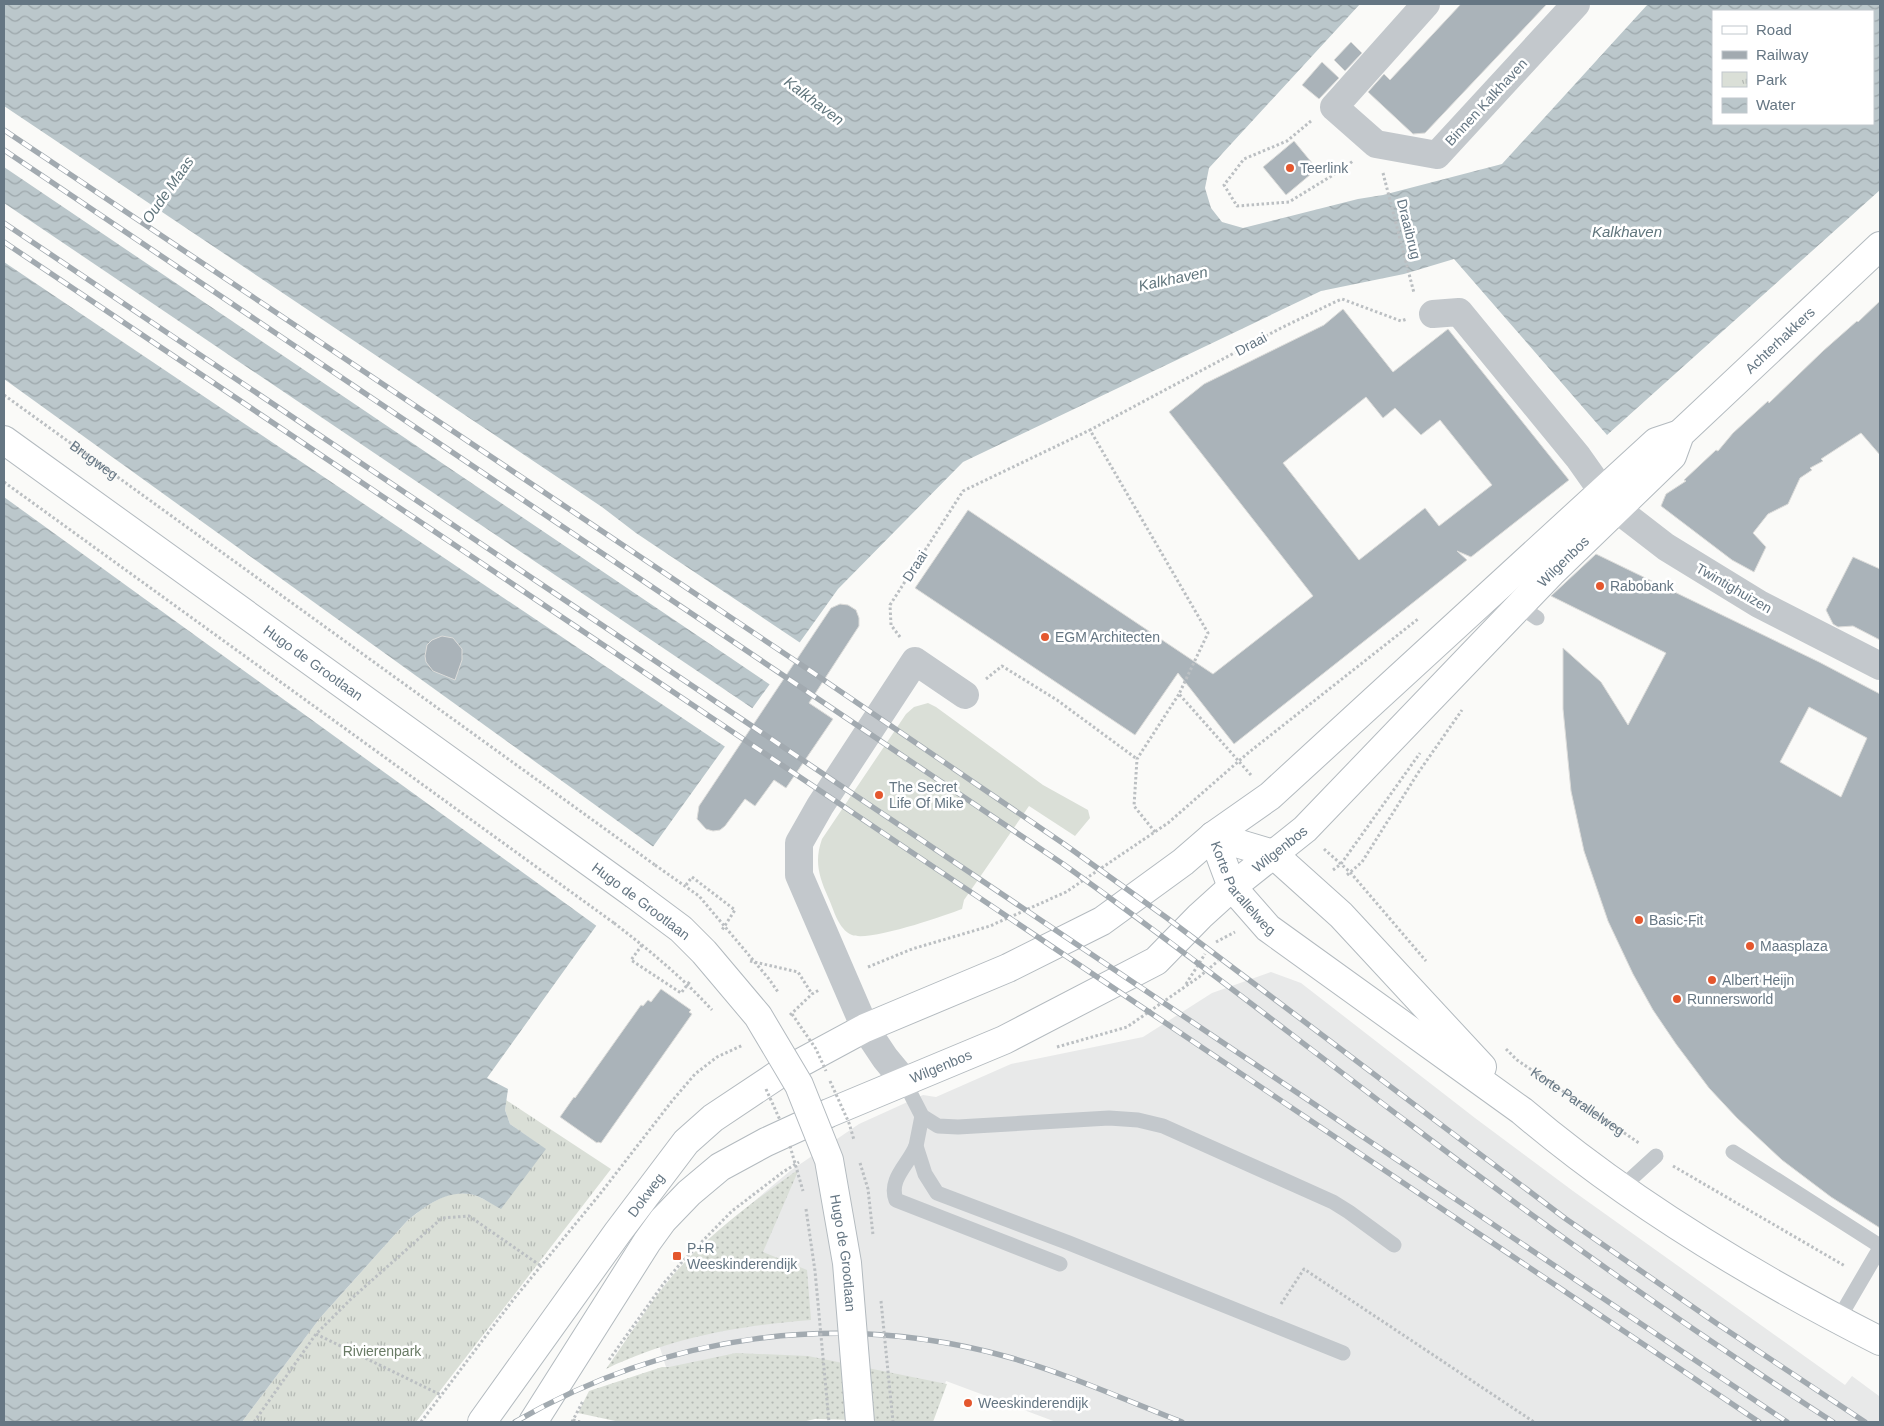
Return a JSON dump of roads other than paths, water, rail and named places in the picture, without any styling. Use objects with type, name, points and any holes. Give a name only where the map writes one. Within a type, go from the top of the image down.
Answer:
[{"type":"main road","name":"Achterhakkers","points":[[1610,500],[1656,442],[1680,434],[1880,246]]},
{"type":"main road","name":"Hugo de Grootlaan","points":[[4,440],[681,929],[704,952],[758,1016],[800,1085],[829,1160],[847,1262],[860,1422]]},
{"type":"main road","name":"Wilgenbos","points":[[904,1081],[1004,1040],[1156,961],[1232,887],[1304,829],[1528,612],[1551,573],[1610,500]]},
{"type":"main road","name":"Wilgenbos","points":[[865,1028],[1008,968],[1102,921],[1183,862],[1213,836],[1270,796],[1610,500]]},
{"type":"main road","name":"Korte Parallelweg","points":[[1213,836],[1273,854],[1341,915],[1522,1111]]},
{"type":"main road","name":"Korte Parallelweg","points":[[1213,836],[1232,887],[1268,928],[1522,1111],[1621,1188],[1732,1260],[1838,1320],[1880,1341]]},
{"type":"main road","name":"Dokweg","points":[[482,1422],[618,1232],[686,1142],[713,1118],[776,1076],[865,1028]]},
{"type":"main road","name":"Dokweg","points":[[533,1422],[648,1242],[663,1220],[689,1192],[720,1167],[766,1142],[904,1081]]},
{"type":"street","name":"Binnen Kalkhaven","points":[[1426,4],[1334,107],[1379,156],[1437,155],[1576,4]]},
{"type":"street","points":[[1419,310],[1459,312],[1578,457],[1610,500]]},
{"type":"street","name":"Twintighuizen","points":[[1610,500],[1666,547],[1760,604],[1880,666]]},
{"type":"street","name":"Wilgenbos","points":[[904,1081],[865,1028],[799,875],[799,843],[820,806],[915,661],[965,695]]},
{"type":"lane","points":[[904,1081],[922,1116],[938,1126],[958,1127],[1109,1118],[1125,1118],[1150,1122],[1179,1133],[1333,1202],[1394,1245]]},
{"type":"lane","points":[[922,1116],[913,1154],[898,1177],[894,1192],[896,1200],[1060,1264]]},
{"type":"lane","points":[[916,1146],[925,1174],[937,1192],[1069,1242],[1343,1354]]},
{"type":"lane","points":[[1734,1152],[1880,1247],[1838,1320]]},
{"type":"lane","points":[[1621,1188],[1656,1156]]},
{"type":"water","points":[[4,4],[1360,4],[1209,168],[1205,188],[1211,208],[1222,222],[1243,228],[1358,199],[1383,195],[1502,164],[1648,4],[1880,4],[1880,190],[1607,435],[1454,259],[1404,274],[1321,291],[963,462],[838,589],[487,1078],[508,1089],[505,1110],[510,1124],[546,1149],[501,1209],[477,1196],[457,1194],[439,1199],[407,1221],[320,1318],[242,1422],[4,1422]]},
{"type":"railway","points":[[4,130],[812,672],[1064,844],[1167,918],[1566,1219],[1716,1323],[1865,1422]]},
{"type":"railway","points":[[4,150],[1063,864],[1567,1240],[1672,1315],[1833,1422]]},
{"type":"railway","points":[[4,223],[1787,1422]]},
{"type":"railway","points":[[4,242],[1759,1422]]},
{"type":"railway","points":[[515,1422],[573,1392],[632,1368],[693,1350],[755,1339],[818,1334],[881,1335],[945,1343],[1008,1357],[1074,1379],[1182,1422]]},
{"type":"place","name":"Teerlink","points":[[1290,168]]},
{"type":"place","name":"Rabobank","points":[[1600,586]]},
{"type":"place","name":"EGM Architecten","points":[[1045,637]]},
{"type":"place","name":"The Secret Life Of Mike","points":[[879,795]]},
{"type":"place","name":"Basic-Fit","points":[[1639,920]]},
{"type":"place","name":"Maasplaza","points":[[1750,946]]},
{"type":"place","name":"Albert Heijn","points":[[1712,980]]},
{"type":"place","name":"Runnersworld","points":[[1677,999]]},
{"type":"place","name":"P+R Weeskinderendijk","points":[[677,1256]]},
{"type":"place","name":"Weeskinderendijk","points":[[968,1403]]},
{"type":"water label","name":"Kalkhaven","points":[[814,101]]},
{"type":"water label","name":"Oude Maas","points":[[168,190]]},
{"type":"water label","name":"Kalkhaven","points":[[1627,232]]},
{"type":"water label","name":"Kalkhaven","points":[[1173,279]]},
{"type":"park label","name":"Rivierenpark","points":[[382,1351]]}]
